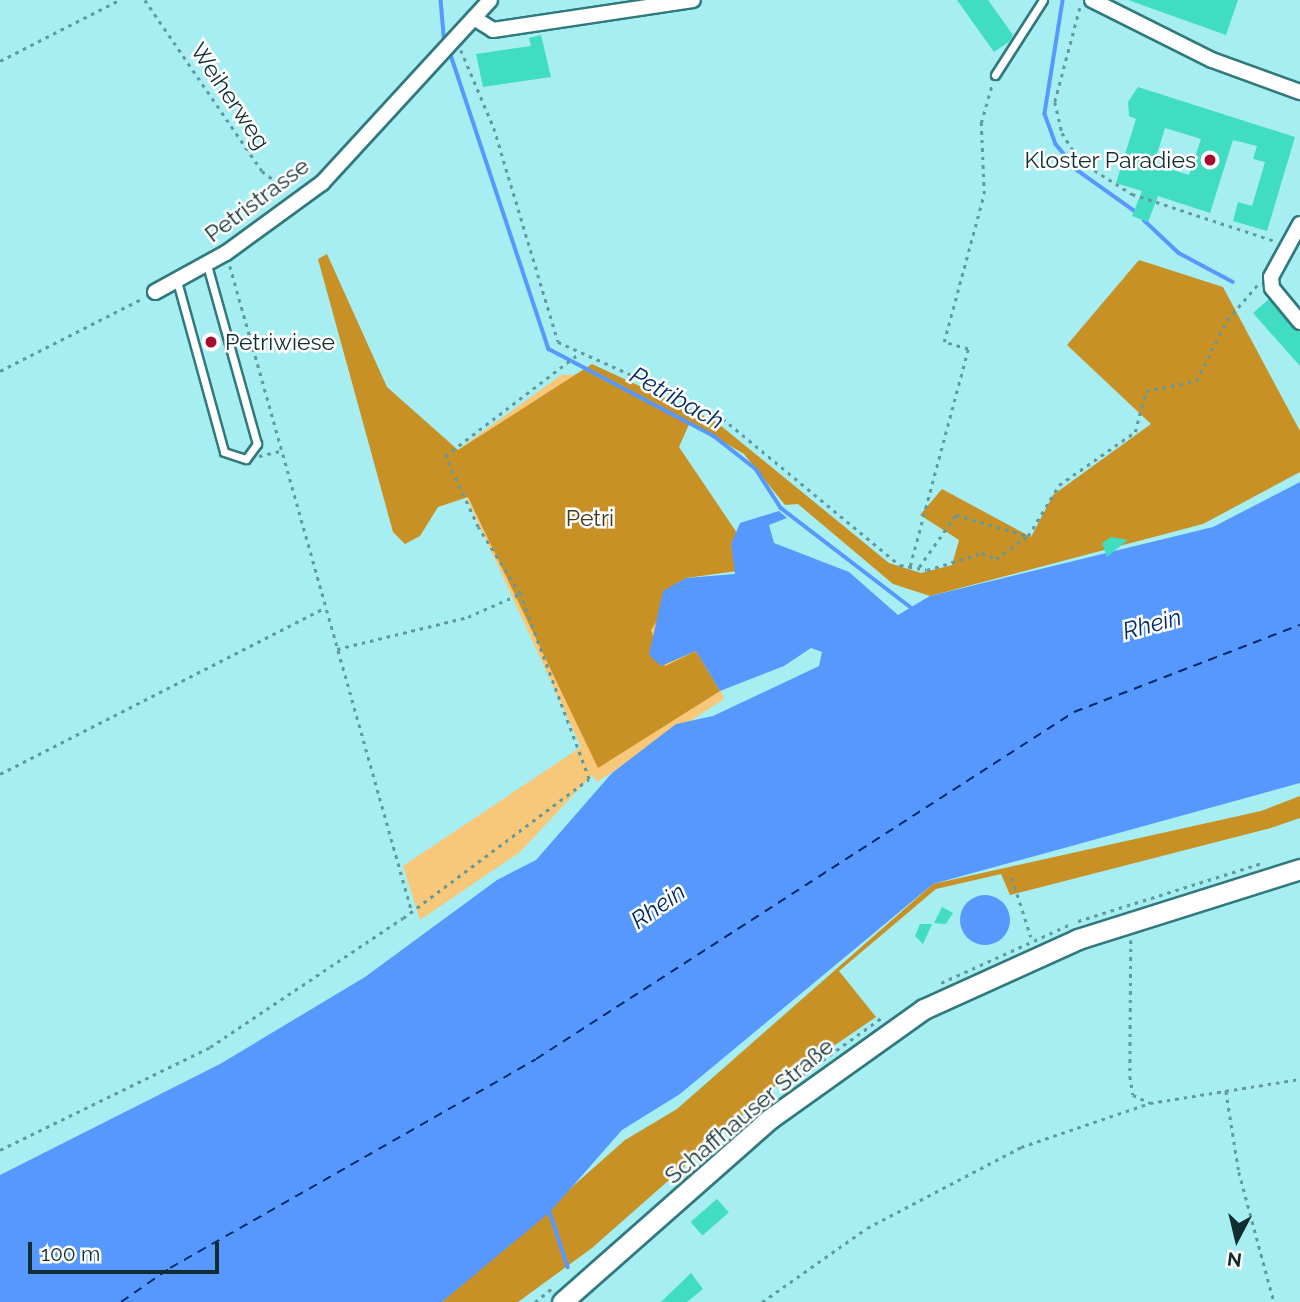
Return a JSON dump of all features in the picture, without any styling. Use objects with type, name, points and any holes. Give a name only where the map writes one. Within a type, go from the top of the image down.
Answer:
[{"type":"main road","name":"Schaffhauser Straße","points":[[562,1302],[580,1295],[771,1118],[913,1016],[1031,957],[1127,921],[1300,869]]},
{"type":"street","name":"Petristrasse","points":[[155,292],[226,253],[300,199],[490,0]]},
{"type":"street","points":[[474,18],[493,30],[693,0]]},
{"type":"street","points":[[1097,1],[1212,60],[1300,92]]},
{"type":"street","points":[[1300,224],[1271,277],[1272,288],[1300,322]]},
{"type":"lane","points":[[995,75],[1043,0]]},
{"type":"lane","points":[[177,281],[224,453],[246,459],[257,444],[207,265]]},
{"type":"path","points":[[0,61],[119,0]]},
{"type":"path","name":"Weiherweg","points":[[145,0],[262,170],[300,199]]},
{"type":"path","points":[[1083,0],[1055,102],[1062,133],[1080,161],[1132,194],[1288,245]]},
{"type":"path","points":[[456,37],[494,128],[551,327],[567,348],[577,355],[716,413],[881,553],[910,566],[918,568],[958,564],[982,553],[996,559],[1028,537],[1059,485],[1135,432],[1146,391],[1196,381],[1227,320],[1251,288],[1271,277]]},
{"type":"path","points":[[910,566],[968,349],[944,342],[984,194],[981,123],[995,75]]},
{"type":"path","points":[[226,253],[412,912]]},
{"type":"path","points":[[0,371],[155,292]]},
{"type":"path","points":[[0,1150],[210,1047],[412,912],[589,779],[520,594],[478,527],[444,456],[577,355]]},
{"type":"path","points":[[246,459],[282,451]]},
{"type":"path","points":[[918,568],[956,515],[1028,537]]},
{"type":"path","points":[[337,649],[468,617],[520,594]]},
{"type":"path","points":[[0,774],[325,608]]},
{"type":"path","points":[[1012,878],[1032,938]]},
{"type":"path","points":[[1127,921],[1130,1076],[1133,1095],[1150,1103]]},
{"type":"path","points":[[762,1302],[809,1263],[936,1190],[1076,1125],[1150,1103],[1300,1079]]},
{"type":"path","points":[[1226,1091],[1238,1172],[1274,1302]]},
{"type":"green space","points":[[327,254],[387,387],[458,450],[592,364],[715,421],[889,563],[921,573],[952,565],[959,540],[920,515],[942,489],[1031,537],[1053,495],[1151,424],[1067,345],[1139,260],[1223,287],[1300,431],[1300,472],[1203,524],[930,596],[893,584],[798,504],[785,505],[744,454],[690,422],[679,447],[737,533],[731,544],[737,571],[686,578],[651,630],[665,666],[696,651],[720,691],[598,768],[468,497],[438,507],[420,536],[405,544],[393,532],[318,259]]},
{"type":"green space","name":"Petri","points":[[601,374],[724,699],[597,782],[592,775],[520,852],[420,920],[403,866],[581,747],[448,457],[561,375]]},
{"type":"green space","points":[[1300,796],[1300,818],[1271,828],[1010,895],[1001,874],[936,889],[839,971],[876,1017],[778,1084],[592,1248],[518,1302],[442,1302],[625,1140],[677,1109],[933,884],[1261,811]]},
{"type":"water","name":"Rhein","points":[[1300,482],[1300,783],[933,884],[680,1094],[622,1130],[550,1212],[442,1302],[0,1302],[0,1175],[220,1064],[365,977],[497,880],[536,860],[612,773],[676,724],[713,716],[819,666],[822,652],[811,648],[784,666],[720,691],[696,651],[661,666],[649,655],[663,591],[686,578],[735,574],[731,544],[740,523],[779,511],[787,518],[769,525],[774,543],[849,572],[898,615],[930,596],[1213,527]]},
{"type":"water","points":[[985,895],[1003,902],[1010,920],[1003,938],[985,945],[967,938],[960,920],[967,902]]},
{"type":"building","points":[[957,0],[988,0],[1013,35],[1010,41],[994,52]]},
{"type":"building","points":[[1128,0],[1238,0],[1226,35]]},
{"type":"building","points":[[541,35],[551,77],[483,87],[476,54],[531,46],[529,38]]},
{"type":"building","name":"Kloster Paradies","points":[[1138,87],[1295,137],[1267,231],[1233,221],[1238,202],[1252,206],[1265,162],[1253,159],[1257,146],[1233,140],[1210,213],[1158,196],[1148,222],[1132,216],[1142,191],[1116,183],[1136,119],[1129,116],[1128,102]],"holes":[[[1165,128],[1201,139],[1189,175],[1154,164]]]},
{"type":"building","points":[[1269,299],[1300,332],[1300,366],[1253,313]]},
{"type":"building","points":[[1111,537],[1128,540],[1107,557],[1102,543]]},
{"type":"building","points":[[942,907],[953,913],[946,924],[934,923]]},
{"type":"building","points":[[920,924],[932,924],[923,944],[915,936]]},
{"type":"building","points":[[717,1199],[729,1213],[702,1236],[691,1222]]},
{"type":"building","points":[[691,1273],[703,1289],[687,1302],[661,1302]]},
{"type":"waterway","name":"Petribach","points":[[441,0],[444,37]]},
{"type":"waterway","points":[[1063,1],[1045,114],[1056,144],[1077,170],[1136,212]]},
{"type":"waterway","name":"Petribach","points":[[451,55],[549,349],[714,436],[756,469],[781,508],[912,608]]},
{"type":"waterway","points":[[1144,220],[1179,253],[1233,282]]},
{"type":"waterway","points":[[550,1212],[568,1267]]},
{"type":"ferry route","points":[[121,1302],[170,1268],[536,1059],[1074,712],[1300,625]]},
{"type":"place","name":"Kloster Paradies","points":[[1210,160]]},
{"type":"place","name":"Petriwiese","points":[[211,342]]}]
